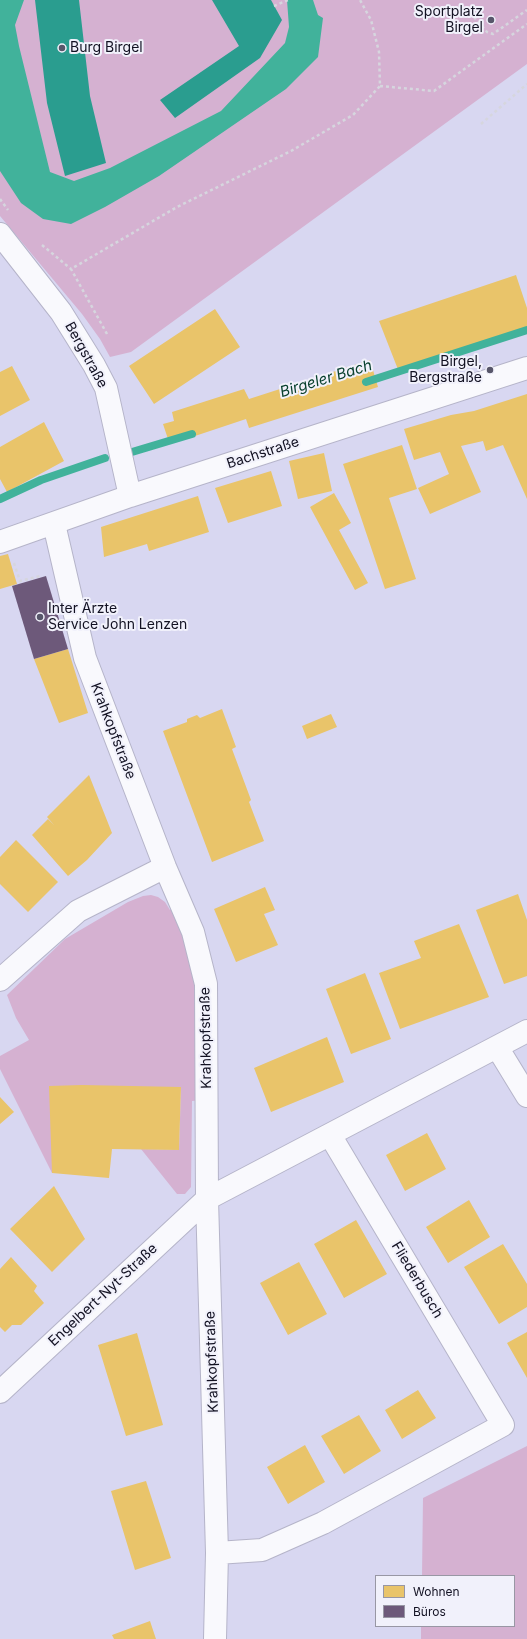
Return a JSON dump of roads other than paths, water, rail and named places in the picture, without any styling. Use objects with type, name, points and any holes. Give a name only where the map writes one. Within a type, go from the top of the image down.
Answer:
[{"type":"street","name":"Bergstraße","points":[[0,234],[62,312],[106,388],[128,486]]},
{"type":"street","name":"Bachstraße","points":[[0,542],[54,524],[128,486],[527,368]]},
{"type":"street","name":"Krahkopfstraße","points":[[54,524],[85,658],[165,867],[193,932],[206,984],[207,1199],[217,1553],[215,1639]]},
{"type":"street","points":[[0,980],[78,912],[165,867]]},
{"type":"street","points":[[207,1199],[527,1031]]},
{"type":"street","points":[[497,1047],[527,1096]]},
{"type":"street","name":"Fliederbusch","points":[[217,1553],[262,1550],[323,1523],[503,1425],[330,1135]]},
{"type":"street","name":"Engelbert-Nyt-Straße","points":[[0,1392],[207,1199]]},
{"type":"waterway","name":"Birgeler Bach","points":[[366,382],[527,330]]},
{"type":"waterway","name":"Birgeler Bach","points":[[132,452],[192,434]]},
{"type":"waterway","name":"Birgeler Bach","points":[[0,499],[41,480],[105,458]]},
{"type":"place","name":"Sportplatz Birgel","points":[[491,20]]},
{"type":"place","name":"Burg Birgel","points":[[62,48]]},
{"type":"place","name":"Birgel, Bergstraße","points":[[490,370]]},
{"type":"place","name":"Inter Ärzte Service John Lenzen","points":[[40,617]]}]
